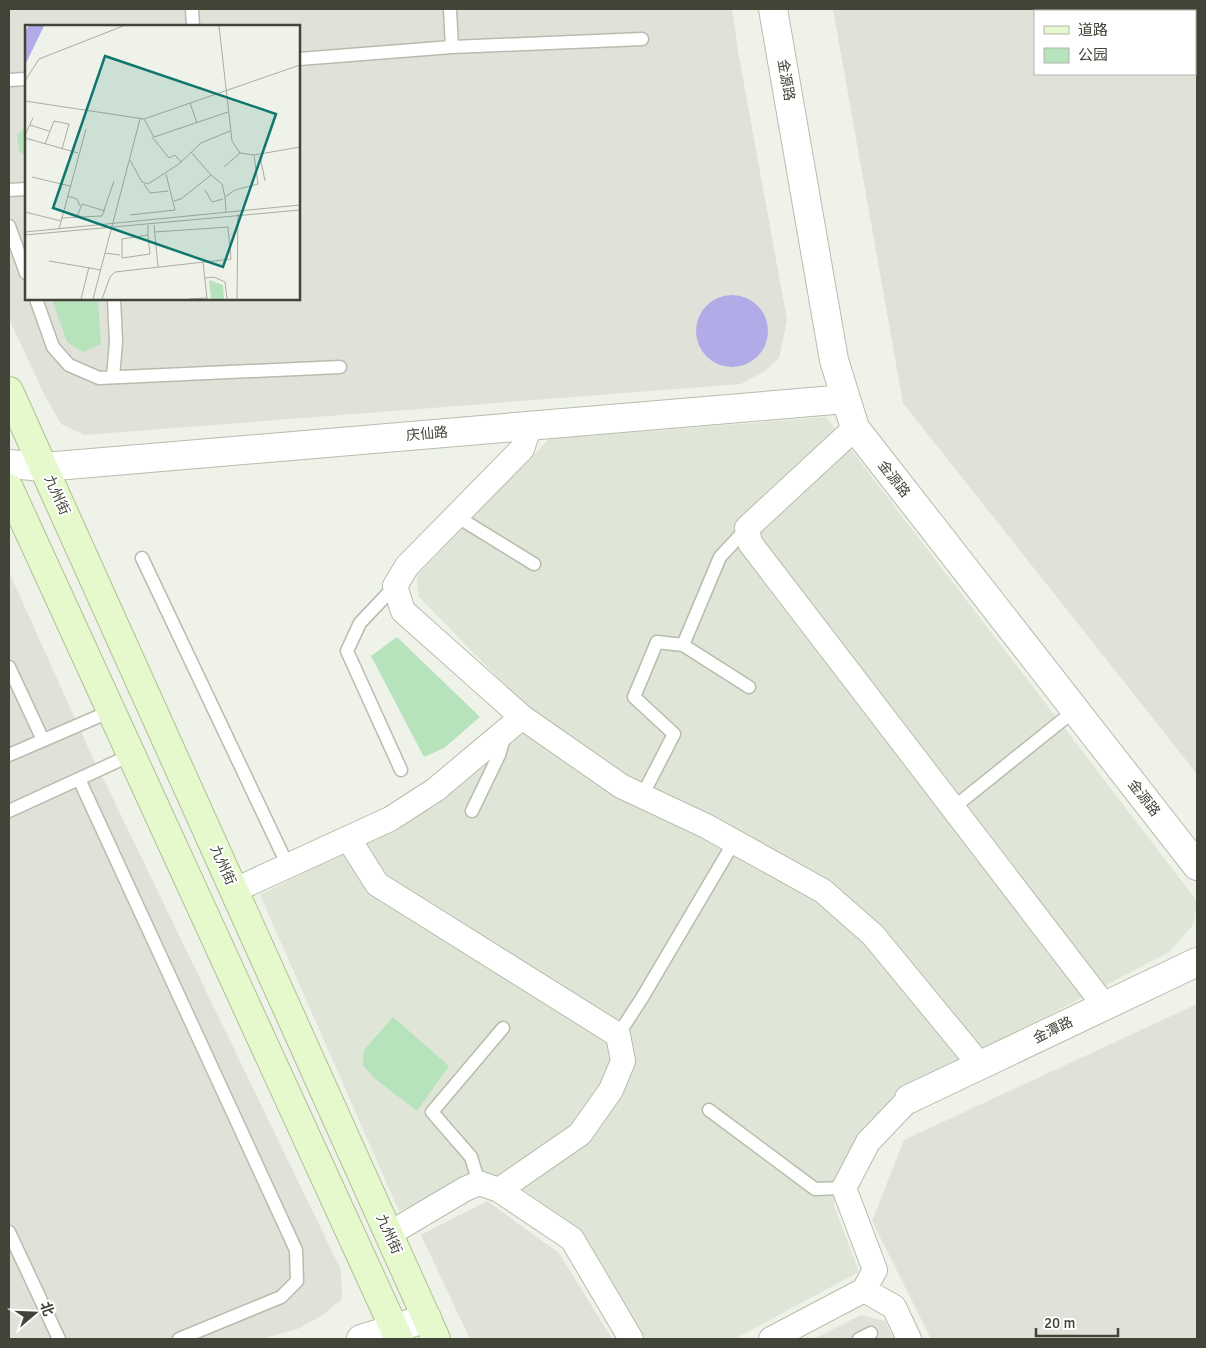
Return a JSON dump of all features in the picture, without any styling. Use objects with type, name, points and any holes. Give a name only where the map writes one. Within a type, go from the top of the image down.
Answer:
[{"type":"main road","name":"九州街","points":[[9,391],[432,1329]]},
{"type":"main road","points":[[9,488],[396,1334]]},
{"type":"street","name":"金源路","points":[[774,9],[834,360],[854,428],[1197,866]]},
{"type":"street","name":"庆仙路","points":[[9,464],[44,466],[846,398]]},
{"type":"street","points":[[530,425],[522,450],[407,566],[395,586],[403,610],[514,723],[621,786],[706,826],[822,891],[873,935],[980,1065]]},
{"type":"street","points":[[854,428],[747,528],[750,542],[1104,1005]]},
{"type":"street","points":[[235,890],[390,819],[435,790],[514,723]]},
{"type":"street","points":[[348,838],[377,884],[618,1035],[623,1061],[611,1090],[580,1134],[489,1186],[465,1189],[389,1234]]},
{"type":"street","name":"金潭路","points":[[910,1099],[1197,962]]},
{"type":"street","points":[[771,1339],[864,1290],[875,1270],[844,1188],[868,1142],[910,1099]]},
{"type":"street","points":[[489,1186],[572,1239],[631,1339]]},
{"type":"street","points":[[864,1290],[894,1307],[909,1339]]},
{"type":"street","points":[[361,1339],[432,1329]]},
{"type":"lane","points":[[192,9],[193,25]]},
{"type":"lane","points":[[450,9],[452,47]]},
{"type":"lane","points":[[300,59],[452,47],[642,39]]},
{"type":"lane","points":[[9,80],[25,79]]},
{"type":"lane","points":[[9,190],[25,189]]},
{"type":"lane","points":[[9,226],[25,270]]},
{"type":"lane","points":[[36,300],[54,347],[69,365],[99,378],[340,367]]},
{"type":"lane","points":[[112,378],[116,342],[114,300]]},
{"type":"lane","points":[[456,516],[534,564]]},
{"type":"lane","points":[[682,645],[720,557],[747,528]]},
{"type":"lane","points":[[142,558],[288,866]]},
{"type":"lane","points":[[395,586],[360,624],[347,651],[401,770]]},
{"type":"lane","points":[[642,796],[674,734],[634,697],[657,642],[682,645],[748,688]]},
{"type":"lane","points":[[9,667],[43,740]]},
{"type":"lane","points":[[953,808],[1075,710]]},
{"type":"lane","points":[[9,755],[111,711]]},
{"type":"lane","points":[[472,811],[514,723]]},
{"type":"lane","points":[[9,812],[131,755]]},
{"type":"lane","points":[[79,779],[296,1250],[297,1281],[280,1297],[179,1339]]},
{"type":"lane","points":[[618,1035],[642,998],[734,842]]},
{"type":"lane","points":[[489,1186],[472,1157],[432,1112],[503,1028]]},
{"type":"lane","points":[[709,1110],[815,1189],[844,1188]]},
{"type":"lane","points":[[9,1232],[59,1339]]},
{"type":"shaded area","points":[[9,9],[732,9],[787,320],[779,358],[765,371],[741,384],[84,435],[61,424],[46,398],[9,319]]},
{"type":"shaded area","points":[[833,9],[1197,9],[1197,774],[903,403]]},
{"type":"shaded area","points":[[739,295],[758,305],[766,317],[768,331],[766,345],[758,357],[746,365],[725,367],[706,357],[698,345],[696,324],[706,305],[718,297]]},
{"type":"shaded area","points":[[826,417],[1197,901],[1193,925],[1169,952],[893,1097],[838,1174],[834,1206],[859,1272],[734,1339],[644,1339],[577,1229],[489,1173],[399,1211],[260,895],[436,806],[535,716],[418,596],[417,575],[549,439]]},
{"type":"shaded area","points":[[9,572],[87,745],[341,1270],[342,1299],[324,1314],[300,1328],[262,1339],[9,1339]]},
{"type":"shaded area","points":[[1197,1004],[1197,1339],[931,1339],[872,1221],[904,1140]]},
{"type":"shaded area","points":[[487,1201],[559,1253],[612,1339],[470,1339],[421,1235]]},
{"type":"shaded area","points":[[861,1315],[885,1321],[894,1339],[813,1339]]},
{"type":"green space","points":[[25,127],[25,157],[19,151],[17,135]]},
{"type":"green space","points":[[52,300],[98,300],[101,344],[83,352],[67,342]]},
{"type":"green space","points":[[397,637],[480,717],[444,748],[424,757],[371,656]]},
{"type":"green space","points":[[393,1017],[449,1066],[417,1111],[374,1078],[363,1065],[364,1050]]}]
